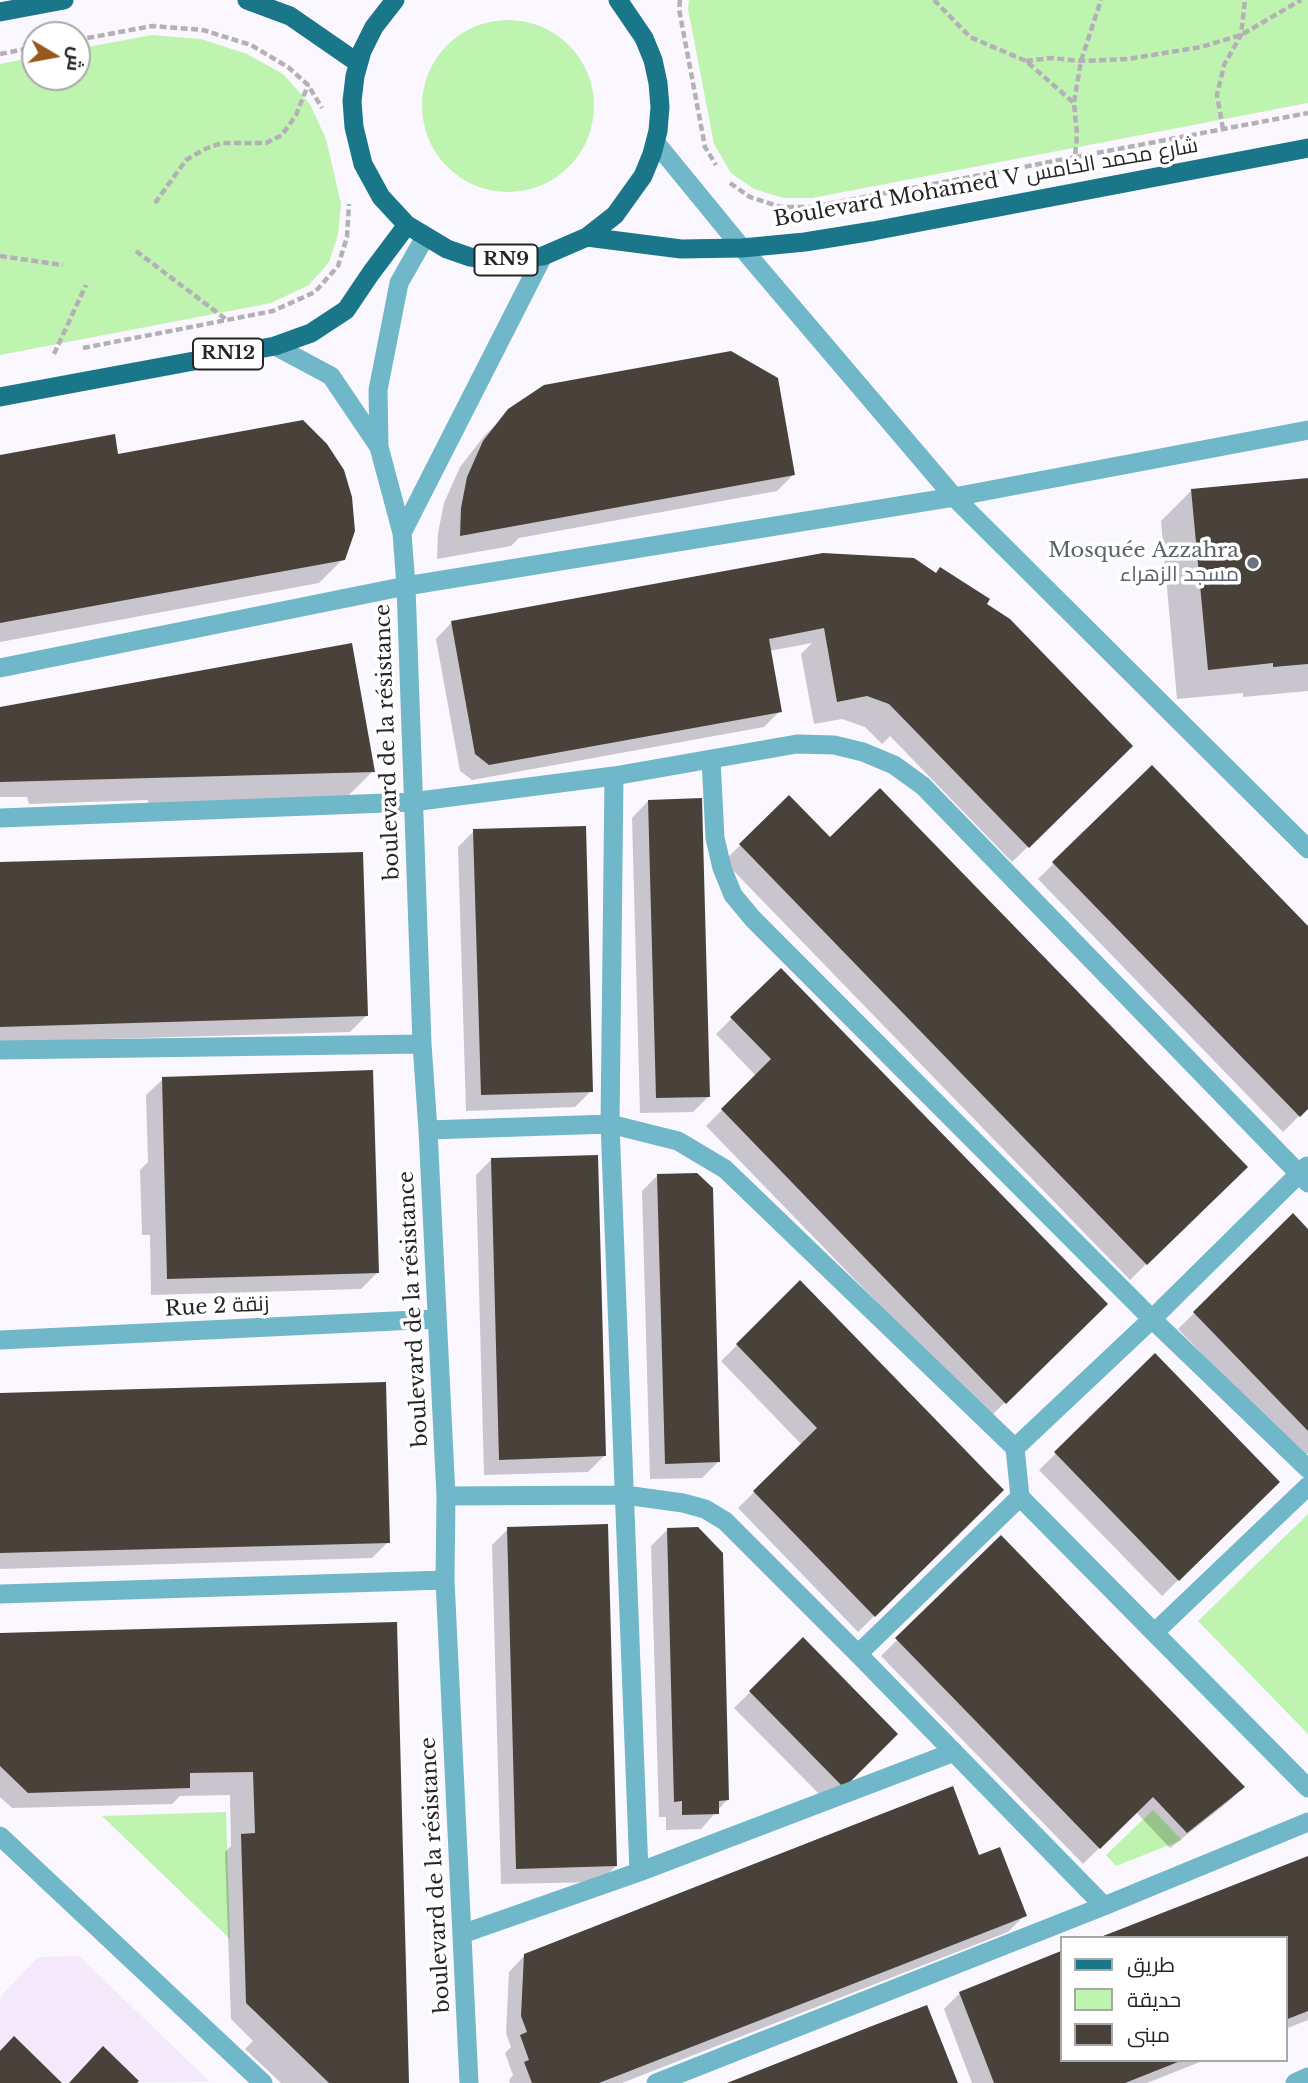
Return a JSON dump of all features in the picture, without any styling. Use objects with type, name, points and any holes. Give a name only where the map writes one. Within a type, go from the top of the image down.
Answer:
[{"type":"main road","points":[[0,12],[64,0]]},
{"type":"main road","points":[[247,0],[290,16],[358,63]]},
{"type":"main road","name":"RN9","points":[[395,0],[374,27],[358,63],[352,101],[359,152],[374,187],[407,225],[447,249],[470,257],[495,260],[543,256],[587,237],[615,215],[643,176],[656,143],[660,107],[653,60],[638,27],[618,0]]},
{"type":"main road","name":"Boulevard Mohamed V شارع محمد الخامس","points":[[587,237],[681,249],[742,248],[805,242],[1308,148]]},
{"type":"main road","name":"RN12","points":[[0,397],[275,346],[311,333],[346,310],[407,225]]},
{"type":"street","points":[[656,143],[954,497],[1308,849]]},
{"type":"street","points":[[379,447],[378,390],[399,283],[425,237]]},
{"type":"street","points":[[402,533],[543,256]]},
{"type":"street","points":[[275,346],[331,376],[379,447]]},
{"type":"street","points":[[0,668],[406,586],[954,497],[1308,430]]},
{"type":"street","name":"boulevard de la résistance","points":[[379,447],[402,533],[406,586],[422,1044],[446,1496],[445,1580],[469,2083]]},
{"type":"street","points":[[0,818],[412,802],[614,776],[797,744],[834,745],[863,752],[894,765],[923,786],[1305,1174],[1015,1448]]},
{"type":"street","points":[[711,759],[715,838],[722,868],[733,895],[753,919],[1152,1319],[1308,1469]]},
{"type":"street","points":[[614,776],[610,1124],[639,1872]]},
{"type":"street","points":[[0,1050],[422,1044]]},
{"type":"street","points":[[428,1130],[610,1124],[678,1141],[725,1169],[1015,1448],[1020,1497],[1308,1788]]},
{"type":"street","name":"Rue 2 زنقة","points":[[0,1340],[436,1319]]},
{"type":"street","points":[[1155,1632],[1308,1486]]},
{"type":"street","points":[[446,1496],[625,1495],[683,1503],[705,1509],[725,1521],[1104,1906]]},
{"type":"street","points":[[858,1654],[1020,1497]]},
{"type":"street","points":[[0,1594],[445,1580]]},
{"type":"street","points":[[462,1934],[639,1872],[954,1752]]},
{"type":"street","points":[[656,2083],[1104,1906],[1308,1822]]},
{"type":"street","points":[[0,1836],[263,2083]]},
{"type":"street","points":[[1295,2083],[1308,2077]]},
{"type":"path","points":[[680,0],[679,9],[705,147],[718,168]]},
{"type":"path","points":[[934,0],[970,37],[1026,61],[1074,103]]},
{"type":"path","points":[[1075,157],[1077,135],[1074,103],[1081,61],[1101,0]]},
{"type":"path","points":[[1223,129],[1217,95],[1224,65],[1241,35],[1245,0]]},
{"type":"path","points":[[1026,61],[1051,58],[1081,61],[1128,59],[1189,49],[1241,35],[1301,0]]},
{"type":"path","points":[[91,37],[152,26],[203,30],[251,45],[289,67],[308,85],[323,112]]},
{"type":"path","points":[[0,54],[21,50]]},
{"type":"path","points":[[155,202],[186,160],[205,149],[222,143],[266,143],[282,135],[296,115],[308,85]]},
{"type":"path","points":[[724,178],[750,197],[781,207],[812,207],[1308,113]]},
{"type":"path","points":[[80,349],[273,311],[315,292],[338,266],[347,237],[347,193]]},
{"type":"path","points":[[136,251],[227,320]]},
{"type":"path","points":[[0,256],[63,265]]},
{"type":"path","points":[[67,351],[54,354],[86,285]]},
{"type":"shaded area","points":[[79,1956],[210,2082],[0,2083],[0,1997],[38,1957]]},
{"type":"green space","points":[[689,0],[1308,0],[1308,103],[812,198],[783,198],[754,189],[731,173],[714,144],[688,9]]},
{"type":"green space","points":[[508,20],[541,26],[569,45],[588,73],[594,106],[588,139],[569,167],[541,186],[508,192],[475,186],[447,167],[428,139],[422,106],[428,73],[447,45],[475,26]]},
{"type":"green space","points":[[152,35],[201,39],[247,54],[283,74],[310,104],[326,139],[341,204],[338,235],[329,262],[309,285],[271,303],[0,355],[0,64],[21,60],[21,91],[91,91],[91,46]]},
{"type":"green space","points":[[1308,1514],[1308,1734],[1198,1621]]},
{"type":"green space","points":[[1153,1810],[1182,1840],[1116,1866],[1106,1855]]},
{"type":"green space","points":[[226,1812],[230,1939],[102,1816]]},
{"type":"building","points":[[731,351],[778,378],[795,475],[460,536],[461,508],[467,477],[483,441],[508,409],[544,385]]},
{"type":"building","points":[[303,420],[327,444],[344,470],[352,497],[355,531],[345,560],[0,623],[0,455],[115,434],[118,454]]},
{"type":"building","name":"Mosquée Azzahra مسجد الزهراء","points":[[1308,478],[1308,664],[1273,667],[1273,663],[1208,670],[1191,489]]},
{"type":"building","points":[[823,553],[914,558],[936,573],[940,567],[990,599],[987,604],[1010,619],[1133,746],[1029,848],[889,704],[867,696],[837,702],[824,628],[769,639],[782,712],[489,765],[475,754],[451,621]]},
{"type":"building","points":[[352,643],[375,772],[0,782],[0,707]]},
{"type":"building","points":[[1152,765],[1308,926],[1308,1109],[1300,1117],[1052,862]]},
{"type":"building","points":[[880,788],[1248,1167],[1147,1265],[739,844],[789,795],[830,837]]},
{"type":"building","points":[[702,798],[710,1097],[656,1098],[648,800]]},
{"type":"building","points":[[586,826],[593,1092],[481,1095],[473,829]]},
{"type":"building","points":[[363,852],[368,1016],[0,1027],[0,862]]},
{"type":"building","points":[[781,968],[1108,1304],[1006,1404],[721,1109],[771,1059],[730,1017]]},
{"type":"building","points":[[373,1070],[379,1273],[167,1279],[162,1077]]},
{"type":"building","points":[[598,1155],[606,1456],[499,1460],[491,1158]]},
{"type":"building","points":[[697,1173],[713,1188],[720,1462],[665,1464],[657,1174]]},
{"type":"building","points":[[1293,1213],[1308,1229],[1308,1431],[1193,1312]]},
{"type":"building","points":[[800,1280],[1004,1490],[875,1617],[753,1491],[817,1428],[736,1344]]},
{"type":"building","points":[[1155,1353],[1280,1482],[1179,1581],[1054,1452]]},
{"type":"building","points":[[386,1382],[390,1543],[0,1553],[0,1393]]},
{"type":"building","points":[[608,1524],[617,1866],[516,1869],[507,1527]]},
{"type":"building","points":[[698,1527],[723,1553],[729,1800],[719,1801],[719,1814],[682,1815],[682,1801],[674,1802],[667,1528]]},
{"type":"building","points":[[1001,1535],[1245,1787],[1187,1833],[1153,1797],[1100,1849],[895,1638]]},
{"type":"building","points":[[397,1622],[409,2083],[329,2083],[246,2003],[241,1834],[255,1833],[253,1772],[190,1773],[190,1788],[28,1793],[0,1766],[0,1633]]},
{"type":"building","points":[[803,1637],[898,1734],[844,1788],[749,1691]]},
{"type":"building","points":[[953,1786],[979,1855],[1000,1847],[1027,1916],[599,2083],[532,2083],[524,2062],[529,2060],[520,2035],[527,2032],[521,2016],[524,1954]]},
{"type":"building","points":[[1308,1856],[1308,2011],[1287,2019],[1287,1936],[1103,1936]]},
{"type":"building","points":[[1060,1951],[1060,2062],[1178,2062],[1125,2083],[994,2083],[959,1992]]},
{"type":"building","points":[[927,2005],[958,2083],[727,2083],[872,2026]]},
{"type":"building","points":[[14,2036],[62,2083],[0,2083],[0,2051]]},
{"type":"building","points":[[103,2046],[139,2081],[69,2083]]},
{"type":"place","name":"Mosquée Azzahra مسجد الزهراء","points":[[1253,563]]}]
